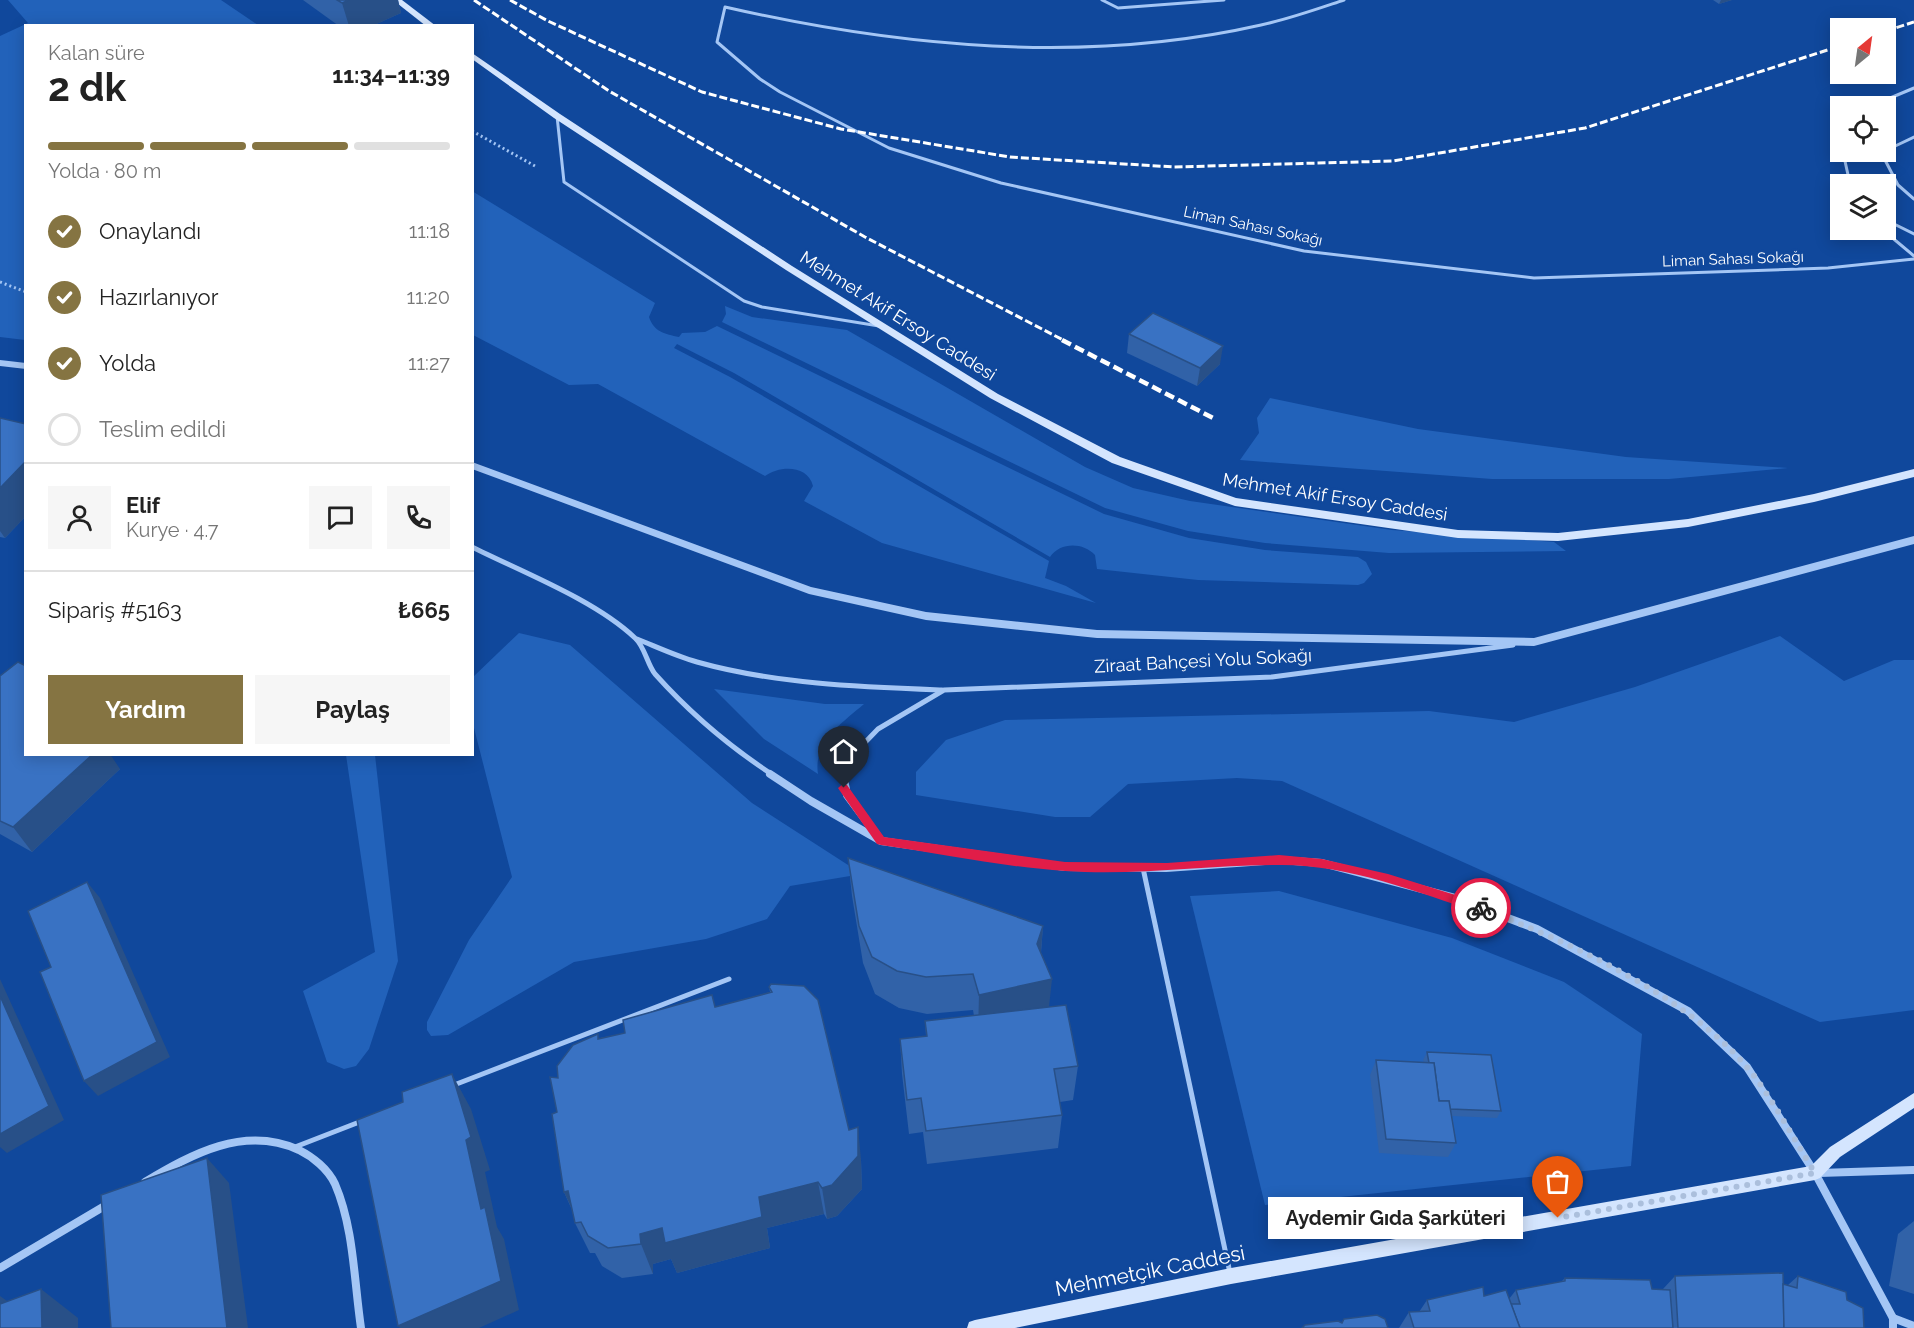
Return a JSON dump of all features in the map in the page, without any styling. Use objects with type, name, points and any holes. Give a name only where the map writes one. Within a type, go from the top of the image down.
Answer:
[{"type":"main road","points":[[397,0],[429,24]]},
{"type":"main road","name":"Mehmet Akif Ersoy Caddesi","points":[[474,56],[557,116],[994,396],[1116,460],[1235,502],[1458,534],[1558,537],[1688,523],[1814,498],[1914,473]]},
{"type":"main road","points":[[1815,1173],[1835,1152],[1914,1100]]},
{"type":"main road","name":"Mehmetçik Caddesi","points":[[975,1328],[1231,1276],[1815,1173]]},
{"type":"street","points":[[0,363],[24,366]]},
{"type":"street","points":[[474,466],[809,590],[926,616],[1097,634],[1534,642],[1914,540]]},
{"type":"street","name":"Ziraat Bahçesi Yolu Sokağı","points":[[474,548],[587,604],[637,639],[704,663],[782,677],[868,687],[944,690],[1272,677],[1534,642]]},
{"type":"street","name":"Ziraat Bahçesi Yolu Sokağı","points":[[637,639],[653,671],[683,703],[744,756],[811,801],[881,841],[1065,867],[1143,867],[1279,860],[1322,863],[1452,897],[1537,929],[1688,1011],[1747,1067],[1815,1173],[1893,1318]]},
{"type":"street","name":"Ziraat Bahçesi Yolu Sokağı","points":[[881,841],[844,788],[844,768],[874,732],[905,710],[944,690]]},
{"type":"street","points":[[139,1185],[188,1155],[216,1144],[244,1139],[262,1140],[295,1147],[317,1161],[334,1181],[343,1206],[361,1328]]},
{"type":"street","points":[[1815,1173],[1914,1170]]},
{"type":"street","points":[[0,1268],[119,1197]]},
{"type":"street","points":[[1893,1328],[1893,1318],[1914,1326]]},
{"type":"lane","points":[[1102,0],[1118,8],[1224,0]]},
{"type":"lane","name":"Liman Sahası Sokağı","points":[[1344,0],[1255,26],[1172,38],[1083,46],[1010,46],[902,41],[797,25],[725,7],[717,42],[760,79],[780,92],[889,148],[1001,183],[1304,251],[1534,278],[1828,268],[1914,257]]},
{"type":"lane","points":[[1895,96],[1914,88]]},
{"type":"lane","points":[[557,116],[564,182],[744,301],[762,308],[882,326]]},
{"type":"lane","points":[[1914,137],[1891,148],[1885,160],[1898,184],[1914,199]]},
{"type":"lane","points":[[1896,225],[1914,234]]},
{"type":"lane","points":[[1894,240],[1914,257]]},
{"type":"lane","points":[[1143,867],[1231,1276]]},
{"type":"lane","points":[[451,1087],[729,979]]},
{"type":"lane","points":[[295,1147],[373,1117]]},
{"type":"path","points":[[474,132],[564,182]]},
{"type":"path","points":[[0,282],[24,291]]},
{"type":"shaded area","points":[[8,0],[221,0],[257,24],[26,24],[28,23]]},
{"type":"shaded area","points":[[24,25],[24,340],[0,337],[0,36]]},
{"type":"shaded area","points":[[474,192],[655,303],[649,317],[657,329],[665,333],[679,337],[682,333],[705,332],[717,326],[1104,514],[1189,538],[1265,550],[1358,557],[1366,562],[1372,574],[1364,583],[1358,585],[1198,580],[1097,569],[1095,555],[1078,546],[1065,546],[1050,557],[734,373],[677,344],[674,348],[730,377],[1049,561],[1045,578],[1066,586],[1096,603],[882,543],[804,501],[813,486],[806,474],[793,469],[785,469],[765,476],[598,384],[569,385],[474,336]]},
{"type":"shaded area","points":[[725,306],[752,317],[847,330],[1085,467],[1133,488],[1190,501],[1392,530],[1554,542],[1566,551],[1389,553],[1265,543],[1188,531],[1105,508],[722,322],[726,314]]},
{"type":"shaded area","points":[[1270,398],[1418,429],[1626,457],[1788,468],[1669,479],[1492,479],[1240,460],[1259,433],[1257,418]]},
{"type":"shaded area","points":[[519,633],[570,645],[752,803],[862,874],[790,886],[767,919],[706,939],[574,962],[448,1035],[431,1036],[427,1030],[427,1022],[469,940],[512,877],[474,728],[474,676]]},
{"type":"shaded area","points":[[1780,636],[1844,681],[1894,660],[1914,660],[1914,1010],[1820,1022],[1282,781],[1237,778],[1128,784],[1090,817],[1055,817],[916,795],[916,772],[946,740],[1005,720],[1429,711],[1514,722],[1635,687]]},
{"type":"shaded area","points":[[714,689],[825,704],[864,704],[838,726],[825,743],[820,752],[818,774],[764,739]]},
{"type":"shaded area","points":[[346,756],[375,756],[398,961],[369,1049],[356,1066],[344,1069],[327,1062],[303,991],[375,952]]},
{"type":"shaded area","points":[[1279,891],[1452,938],[1564,982],[1642,1034],[1631,1166],[1265,1205],[1190,896]]},
{"type":"building","points":[[1153,313],[1223,346],[1200,368],[1129,334]]},
{"type":"building","points":[[0,418],[24,424],[24,463],[0,488]]},
{"type":"building","points":[[18,662],[24,665],[24,756],[91,756],[13,827],[0,821],[0,676]]},
{"type":"building","points":[[848,858],[1043,926],[1037,944],[1052,979],[979,995],[973,974],[926,977],[897,971],[872,957],[859,926]]},
{"type":"building","points":[[87,882],[157,1042],[84,1081],[40,972],[51,967],[28,911]]},
{"type":"building","points":[[771,984],[804,986],[818,1000],[849,1130],[858,1127],[858,1156],[832,1185],[822,1188],[818,1182],[759,1197],[762,1217],[665,1243],[662,1228],[640,1234],[641,1244],[608,1248],[588,1236],[581,1222],[575,1223],[568,1191],[564,1192],[552,1114],[557,1112],[550,1077],[558,1078],[557,1066],[573,1045],[598,1034],[598,1039],[625,1033],[623,1020],[712,995],[715,1007],[772,992],[769,987]]},
{"type":"building","points":[[0,996],[49,1106],[0,1134]]},
{"type":"building","points":[[1066,1005],[1078,1066],[1054,1069],[1062,1115],[926,1131],[921,1098],[907,1100],[900,1039],[927,1036],[925,1021]]},
{"type":"building","points":[[1427,1052],[1491,1055],[1501,1111],[1450,1109],[1449,1101],[1439,1101],[1434,1063],[1429,1063]]},
{"type":"building","points":[[1376,1060],[1434,1063],[1439,1101],[1449,1101],[1456,1143],[1386,1139]]},
{"type":"building","points":[[452,1074],[471,1137],[466,1140],[481,1209],[485,1207],[501,1281],[398,1326],[357,1120],[403,1102],[402,1092]]},
{"type":"building","points":[[207,1158],[227,1328],[111,1328],[101,1195]]},
{"type":"building","points":[[1783,1273],[1784,1328],[1678,1328],[1675,1276]]},
{"type":"building","points":[[1798,1276],[1846,1292],[1847,1300],[1863,1308],[1864,1328],[1784,1328],[1783,1284],[1797,1288]]},
{"type":"building","points":[[1565,1278],[1650,1280],[1652,1289],[1670,1290],[1673,1328],[1520,1328],[1511,1304],[1520,1304],[1516,1290],[1565,1281]]},
{"type":"building","points":[[1483,1287],[1484,1296],[1506,1290],[1520,1328],[1414,1328],[1409,1312],[1430,1311],[1427,1300]]},
{"type":"building","points":[[41,1289],[42,1328],[0,1328],[0,1304]]},
{"type":"building","points":[[1377,1315],[1385,1319],[1388,1328],[1302,1328],[1305,1325],[1338,1321],[1342,1323],[1344,1319]]},
{"type":"railway","points":[[474,0],[609,91],[865,237],[1065,341]]},
{"type":"railway","points":[[510,0],[548,21],[702,92],[841,129],[1010,157],[1174,167],[1393,161],[1585,128],[1830,49]]},
{"type":"railway","points":[[1896,28],[1914,22]]},
{"type":"railway","points":[[1062,340],[1215,419]]},
{"type":"way so far","points":[[1481,908],[1537,929],[1688,1011],[1747,1067],[1815,1173],[1558,1218]]},
{"type":"place","name":"Aydemir Gıda Şarküteri","points":[[1558,1218]]},
{"type":"route","points":[[844,788],[881,841],[1065,867],[1167,868],[1279,860],[1322,863],[1388,878],[1481,908]]}]
